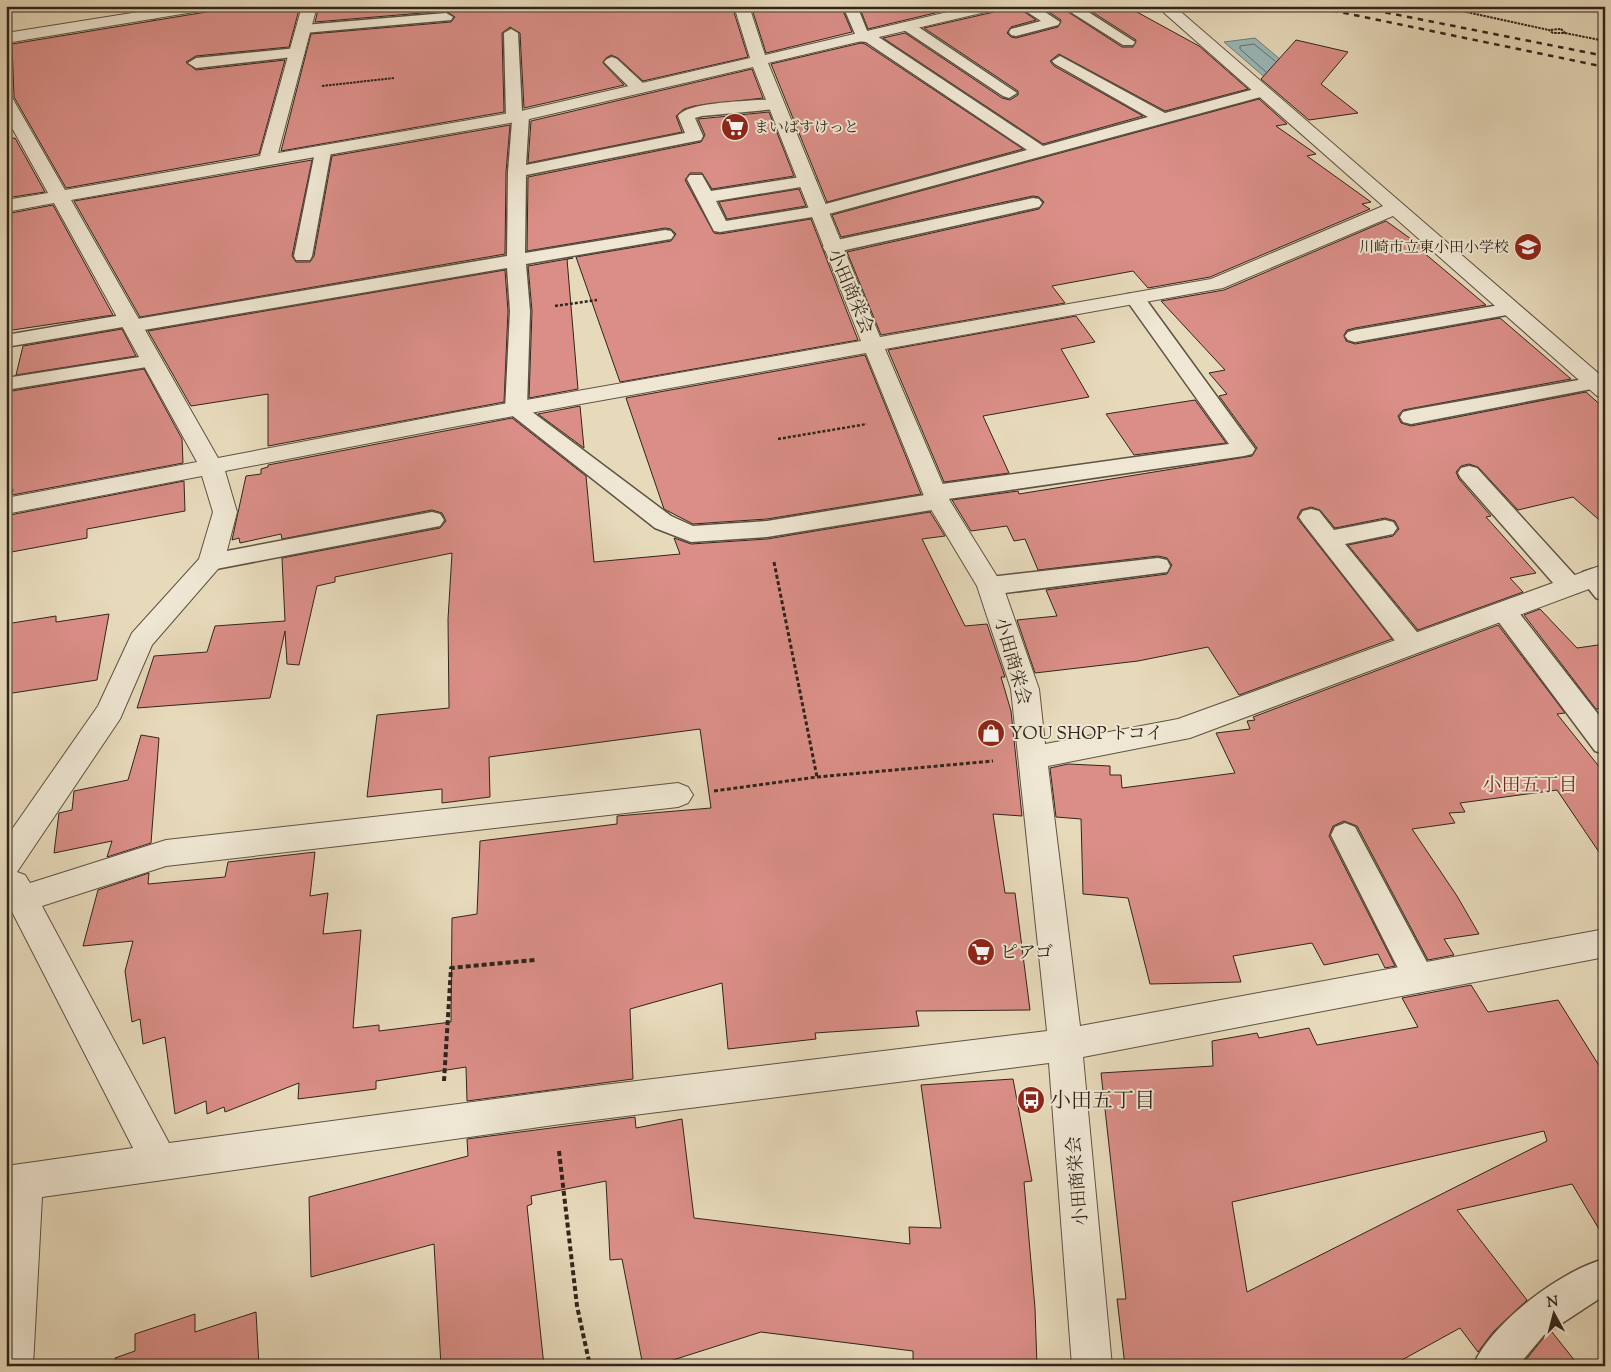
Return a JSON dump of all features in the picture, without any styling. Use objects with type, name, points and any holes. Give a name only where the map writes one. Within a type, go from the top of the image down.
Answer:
[{"type":"street","points":[[6,38],[154,11],[206,6]]},
{"type":"street","points":[[267,162],[310,6]]},
{"type":"street","name":"小田商栄会","points":[[741,6],[759,62],[832,247],[874,343],[937,497],[990,586],[1025,688],[1065,1045],[1092,1366]]},
{"type":"street","points":[[6,206],[267,162],[517,116],[759,62],[994,6]]},
{"type":"street","points":[[1160,6],[1167,8],[1600,387]]},
{"type":"street","points":[[6,101],[212,468],[225,512],[211,562],[140,640],[110,711],[6,863]]},
{"type":"street","points":[[6,506],[212,468],[458,419],[516,410],[874,343],[1216,284],[1395,208]]},
{"type":"street","points":[[1034,757],[1180,730],[1504,611],[1593,582]]},
{"type":"street","points":[[160,1163],[15,886],[166,853],[678,795]]},
{"type":"street","points":[[13,1366],[16,1183],[554,1108],[1065,1045],[1605,943]]},
{"type":"lane","points":[[850,6],[866,37],[1041,152]]},
{"type":"lane","points":[[1016,32],[1053,22],[1025,6]]},
{"type":"lane","points":[[1068,6],[1128,42]]},
{"type":"lane","points":[[304,29],[446,17]]},
{"type":"lane","points":[[909,27],[1009,93]]},
{"type":"lane","points":[[511,34],[517,116],[516,259],[520,311],[516,410],[663,522],[691,534],[767,528],[937,497],[1244,449],[1135,298]]},
{"type":"lane","points":[[196,63],[297,53]]},
{"type":"lane","points":[[1060,61],[1163,119]]},
{"type":"lane","points":[[612,62],[639,88]]},
{"type":"lane","points":[[696,179],[720,227],[819,210],[1262,92]]},
{"type":"lane","points":[[517,172],[696,136],[686,116],[699,112],[776,104]]},
{"type":"lane","points":[[303,256],[323,152]]},
{"type":"lane","points":[[706,197],[807,181]]},
{"type":"lane","points":[[832,247],[1033,203]]},
{"type":"lane","points":[[6,341],[130,323],[665,235]]},
{"type":"lane","points":[[1355,336],[1511,309]]},
{"type":"lane","points":[[6,384],[152,361]]},
{"type":"lane","points":[[1411,417],[1600,387]]},
{"type":"lane","points":[[1469,473],[1593,582]]},
{"type":"lane","points":[[1311,517],[1412,644]]},
{"type":"lane","points":[[211,562],[432,520]]},
{"type":"lane","points":[[1329,539],[1385,528]]},
{"type":"lane","points":[[990,586],[1158,566]]},
{"type":"lane","points":[[1504,611],[1605,743]]},
{"type":"lane","points":[[1344,835],[1419,978]]},
{"type":"lane","points":[[1492,1366],[1531,1322],[1594,1280],[1605,1277]]},
{"type":"path","points":[[1439,6],[1549,30],[1560,29],[1565,33]]},
{"type":"path","points":[[1549,30],[1553,33],[1565,33],[1605,41]]},
{"type":"path","points":[[287,90],[394,78]]},
{"type":"path","points":[[778,439],[904,418]]},
{"type":"path","points":[[767,528],[817,777]]},
{"type":"path","points":[[678,795],[817,777],[1034,757]]},
{"type":"path","points":[[442,1124],[452,968],[534,960]]},
{"type":"path","points":[[554,1108],[576,1306],[590,1366]]},
{"type":"water","points":[[1255,38],[1308,83],[1276,87],[1224,42]]},
{"type":"building","points":[[221,6],[300,6],[289,47],[196,56],[186,62],[196,70],[285,60],[259,154],[66,188],[14,97],[12,44],[206,12]]},
{"type":"building","points":[[319,6],[732,6],[748,57],[643,81],[618,58],[611,55],[603,63],[624,85],[524,108],[520,33],[510,27],[502,33],[504,112],[281,151],[311,34],[451,22],[455,17],[446,11],[315,22]]},
{"type":"building","points":[[751,6],[841,6],[852,32],[766,53]]},
{"type":"building","points":[[859,6],[964,6],[868,29]]},
{"type":"building","points":[[1003,6],[1016,6],[1036,20],[1011,27],[1007,33],[1011,37],[1016,38],[1058,27],[1061,20],[1040,6],[1059,6],[1122,47],[1133,47],[1136,40],[1083,6],[1126,6],[1199,46],[1248,89],[1165,111],[1059,54],[1050,61],[1054,66],[1143,116],[1043,144],[883,38],[905,33],[1002,98],[1010,100],[1018,95],[1018,91],[924,28],[994,12]]},
{"type":"building","points":[[1296,40],[1348,52],[1321,84],[1358,113],[1309,120],[1261,79]]},
{"type":"building","points":[[861,43],[1023,149],[827,202],[771,64]]},
{"type":"building","points":[[752,69],[763,98],[694,106],[684,109],[676,116],[682,132],[528,163],[531,121]]},
{"type":"building","points":[[1259,99],[1287,124],[1276,126],[1316,154],[1307,156],[1371,202],[1362,204],[1370,209],[1210,277],[1148,288],[1133,271],[1052,286],[1065,303],[881,335],[847,252],[1039,209],[1044,202],[1039,197],[1033,196],[841,237],[832,215]]},
{"type":"building","points":[[769,112],[794,176],[712,189],[702,173],[690,173],[685,180],[714,233],[720,234],[811,219],[858,340],[620,382],[576,257],[671,241],[676,234],[671,229],[665,228],[527,251],[528,177],[701,142],[705,135],[698,119]]},
{"type":"building","points":[[510,125],[506,172],[505,254],[140,317],[74,201],[312,160],[292,256],[296,262],[310,262],[314,256],[332,156]]},
{"type":"building","points":[[15,138],[45,192],[6,198],[6,139]]},
{"type":"building","points":[[799,189],[806,206],[727,219],[719,202]]},
{"type":"building","points":[[53,205],[113,315],[6,331],[9,232],[6,233],[6,214]]},
{"type":"building","points":[[1386,221],[1425,249],[1423,252],[1486,305],[1347,330],[1344,335],[1346,341],[1355,344],[1500,318],[1571,379],[1403,410],[1398,416],[1401,423],[1411,426],[1586,392],[1605,409],[1605,525],[1573,497],[1518,510],[1478,467],[1469,464],[1461,466],[1456,472],[1459,479],[1491,516],[1486,517],[1536,573],[1510,578],[1523,592],[1418,630],[1348,545],[1393,536],[1399,529],[1395,521],[1385,518],[1335,528],[1320,510],[1311,507],[1301,510],[1297,518],[1392,639],[1239,695],[1208,647],[1138,661],[1035,673],[1017,620],[1057,616],[1046,590],[1167,574],[1172,565],[1167,558],[1158,556],[1038,570],[1025,539],[1014,541],[1007,526],[971,531],[952,500],[1018,491],[1019,494],[1252,456],[1257,448],[1219,396],[1227,394],[1209,373],[1225,370],[1161,301],[1224,290]]},
{"type":"building","points":[[567,259],[578,389],[529,398],[532,311],[528,266]]},
{"type":"building","points":[[505,270],[508,311],[504,402],[268,446],[268,394],[191,406],[148,331]]},
{"type":"building","points":[[1076,316],[1095,342],[1061,349],[1089,397],[983,416],[1009,473],[944,482],[888,350]]},
{"type":"building","points":[[122,329],[136,356],[16,375],[23,346]]},
{"type":"building","points":[[865,355],[921,494],[767,519],[693,524],[664,509],[626,398]]},
{"type":"building","points":[[144,369],[182,439],[183,463],[12,495],[13,489],[6,490],[6,412],[12,391]]},
{"type":"building","points":[[1195,400],[1226,443],[1134,455],[1106,414]]},
{"type":"building","points":[[580,406],[584,448],[538,414]]},
{"type":"building","points":[[512,418],[586,476],[594,562],[680,554],[674,538],[691,544],[767,539],[930,512],[945,536],[922,539],[965,626],[987,624],[1005,677],[1001,677],[1011,711],[1022,816],[993,814],[1005,893],[1015,893],[1030,1010],[916,1011],[919,1026],[815,1033],[816,1039],[728,1049],[722,983],[630,1009],[633,1079],[467,1101],[466,1067],[376,1081],[376,1089],[298,1099],[299,1083],[225,1112],[224,1107],[207,1114],[206,1101],[175,1114],[165,1037],[143,1044],[140,1019],[132,1022],[125,971],[133,941],[83,946],[98,890],[149,873],[148,884],[225,877],[228,862],[315,852],[310,896],[328,893],[323,934],[361,930],[353,1028],[379,1025],[379,1031],[451,1022],[452,918],[477,914],[480,841],[617,824],[617,816],[711,808],[700,729],[489,757],[490,797],[442,803],[442,789],[367,797],[377,715],[449,708],[448,619],[452,553],[335,577],[335,582],[317,586],[299,665],[287,664],[285,631],[270,698],[137,708],[154,656],[207,652],[215,626],[285,621],[282,558],[440,528],[446,521],[442,513],[432,510],[282,539],[281,534],[240,543],[239,538],[232,540],[246,476],[261,474],[261,469],[268,467],[268,465]]},
{"type":"building","points":[[184,481],[185,511],[87,529],[87,538],[6,553],[10,515]]},
{"type":"building","points":[[1540,609],[1577,648],[1605,644],[1605,708],[1596,709],[1524,615]]},
{"type":"building","points":[[109,614],[97,680],[6,694],[6,624],[56,616],[56,622]]},
{"type":"building","points":[[1498,625],[1565,713],[1557,714],[1605,774],[1605,861],[1557,790],[1460,803],[1465,812],[1449,813],[1455,823],[1412,829],[1457,896],[1479,934],[1444,939],[1454,955],[1428,960],[1357,826],[1344,821],[1333,826],[1329,836],[1395,966],[1385,968],[1378,954],[1324,965],[1312,943],[1233,956],[1241,982],[1150,984],[1128,898],[1083,894],[1081,819],[1056,817],[1050,768],[1068,764],[1110,766],[1110,775],[1121,775],[1122,788],[1235,773],[1216,733],[1250,729],[1247,721],[1255,720],[1253,717]]},
{"type":"building","points":[[141,735],[159,738],[151,843],[107,857],[112,841],[54,853],[59,813],[72,810],[74,791],[128,780]]},
{"type":"building","points":[[1471,985],[1488,1012],[1558,1000],[1605,1075],[1605,1239],[1572,1184],[1457,1210],[1527,1300],[1493,1332],[1478,1352],[1460,1328],[1391,1366],[1125,1366],[1117,1299],[1126,1299],[1101,1073],[1213,1066],[1212,1041],[1257,1033],[1259,1038],[1309,1028],[1317,1045],[1418,1027],[1402,998]],"holes":[[[1544,1131],[1547,1141],[1247,1292],[1232,1202]]]},
{"type":"building","points":[[1013,1079],[1032,1181],[1024,1182],[1035,1308],[1037,1366],[913,1366],[913,1351],[761,1332],[654,1366],[643,1366],[622,1259],[610,1260],[606,1181],[531,1196],[532,1204],[527,1206],[544,1366],[441,1366],[434,1244],[311,1277],[309,1197],[468,1156],[467,1139],[635,1117],[636,1128],[682,1119],[694,1218],[910,1244],[909,1227],[941,1228],[921,1085]]},
{"type":"building","points":[[256,1312],[259,1366],[117,1366],[115,1358],[135,1351],[135,1334],[195,1314],[195,1332]]},
{"type":"building","points":[[1552,1332],[1579,1366],[1521,1366],[1545,1336]]},
{"type":"railway","points":[[1311,6],[1605,67]]},
{"type":"railway","points":[[1353,6],[1605,56]]},
{"type":"place","name":"まいばすけっと","points":[[735,127]]},
{"type":"place","name":"川崎市立東小田小学校","points":[[1528,247]]},
{"type":"place","name":"YOU SHOP トコイ","points":[[991,733]]},
{"type":"place","name":"ピアゴ","points":[[981,952]]},
{"type":"place","name":"小田五丁目","points":[[1031,1100]]},
{"type":"district","name":"小田五丁目","points":[[1530,784]]}]
